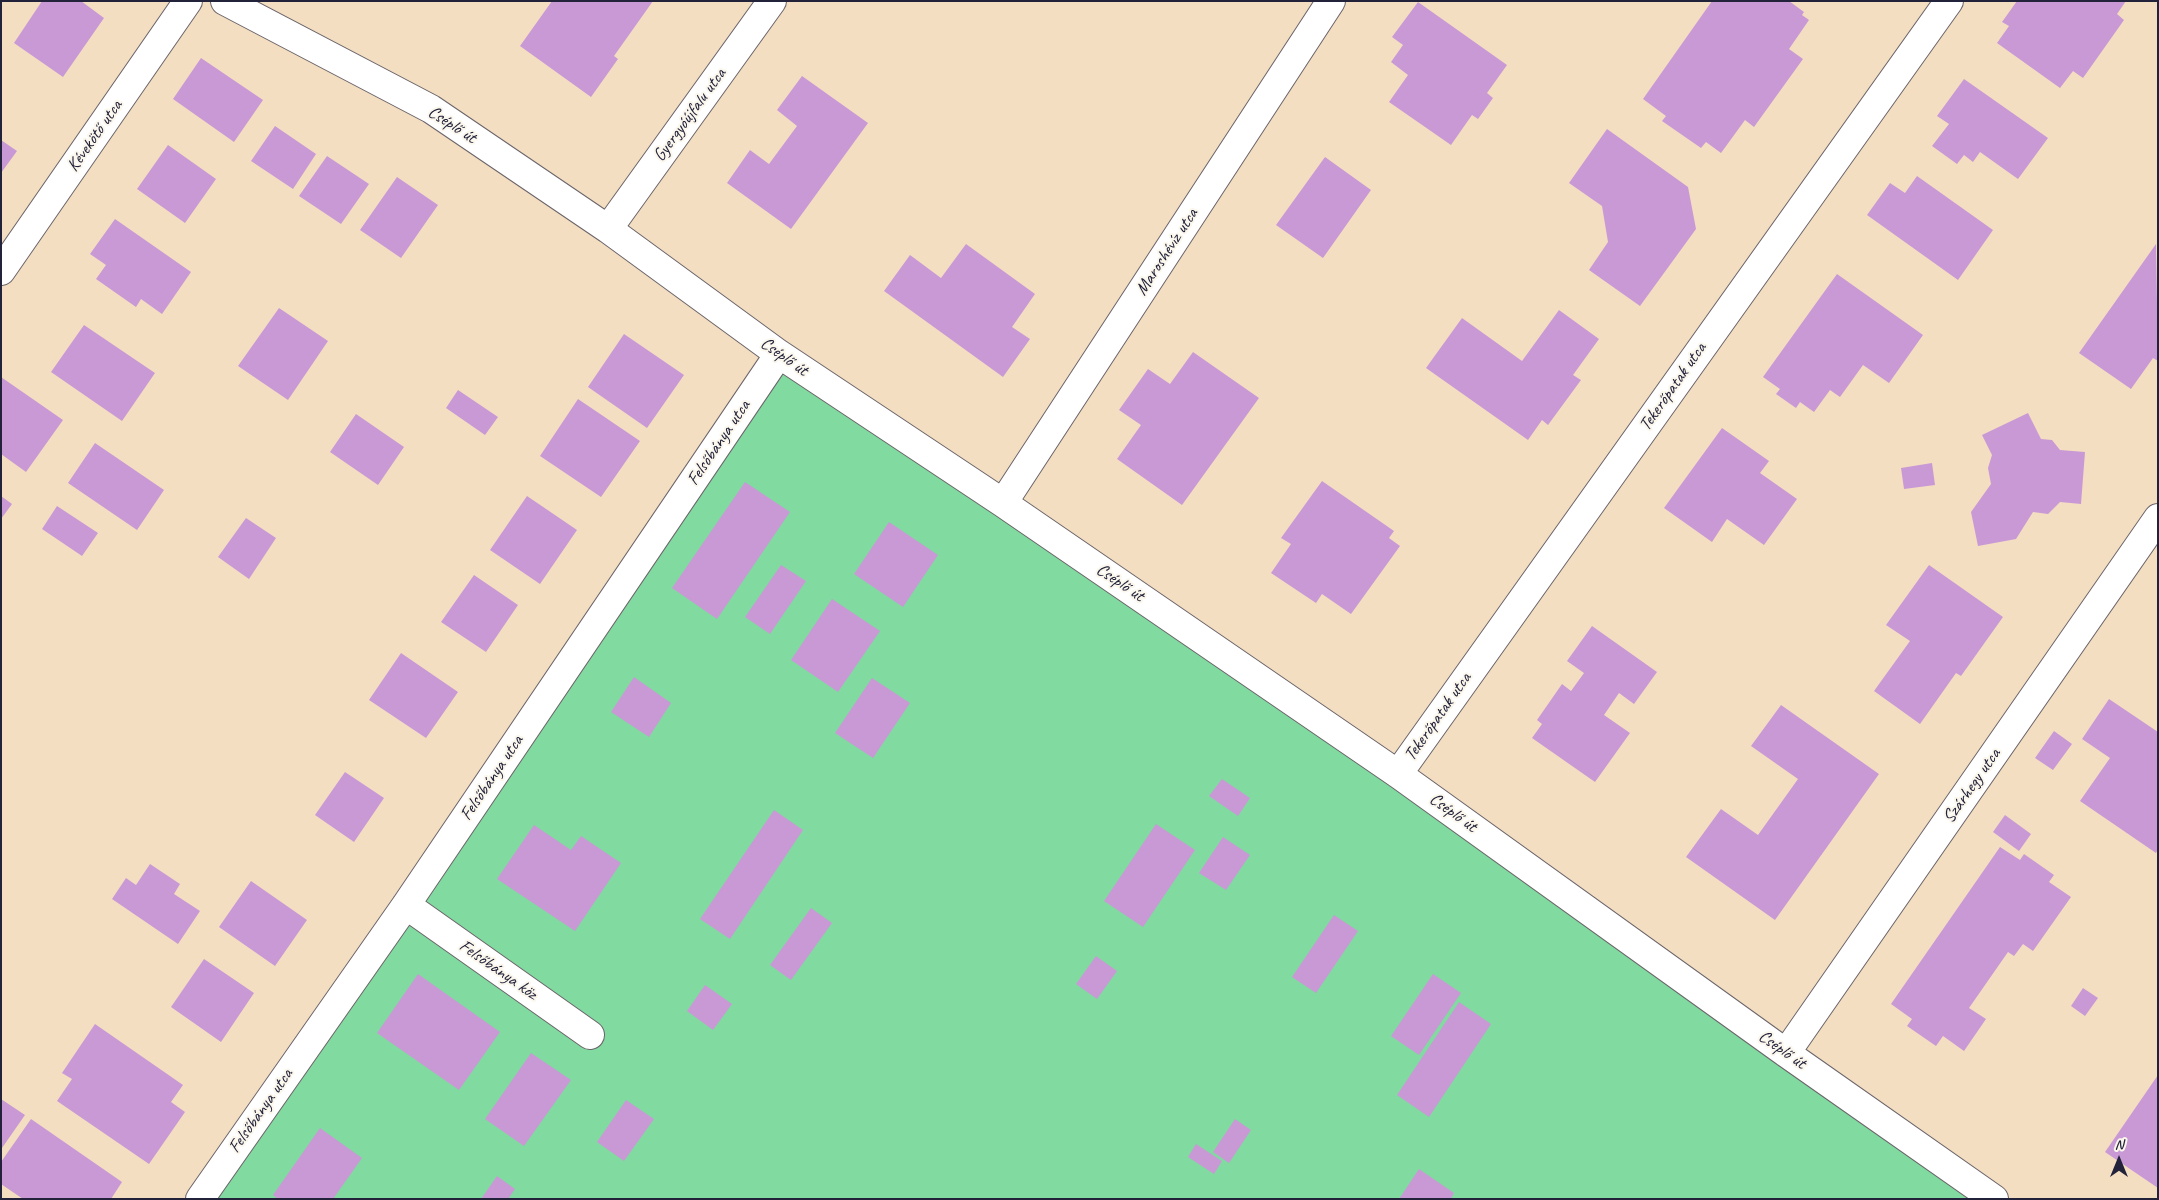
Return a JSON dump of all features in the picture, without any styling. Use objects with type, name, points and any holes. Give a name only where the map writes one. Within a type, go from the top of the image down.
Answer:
[{"type":"street","name":"Kévekötő utca","points":[[1,271],[188,1]]},
{"type":"street","name":"Cséplő út","points":[[225,1],[430,109],[608,229],[778,354],[1003,503],[1398,774],[1786,1053],[1994,1199]]},
{"type":"street","name":"Gyergyóújfalu utca","points":[[608,229],[772,1]]},
{"type":"street","name":"Maroshévíz utca","points":[[1003,503],[1330,1]]},
{"type":"street","name":"Tekerőpatak utca","points":[[1398,774],[1949,1]]},
{"type":"street","name":"Felsőbánya utca","points":[[200,1199],[406,905],[778,354]]},
{"type":"street","name":"Szárhegy utca","points":[[1786,1053],[2158,518]]},
{"type":"street","name":"Felsőbánya köz","points":[[406,905],[590,1035]]},
{"type":"green space","points":[[779,354],[1994,1199],[200,1199]]},
{"type":"building","points":[[42,1],[81,1],[104,18],[63,77],[14,43]]},
{"type":"building","points":[[552,1],[653,1],[614,56],[618,59],[591,97],[520,46]]},
{"type":"building","points":[[1712,1],[1789,1],[1804,12],[1802,15],[1809,20],[1789,49],[1803,59],[1754,127],[1745,120],[1721,153],[1706,142],[1701,148],[1662,121],[1666,116],[1643,99]]},
{"type":"building","points":[[2017,1],[2126,1],[2117,14],[2124,20],[2083,78],[2073,71],[2060,88],[1997,43],[2009,26],[2002,22]]},
{"type":"building","points":[[1418,2],[1507,65],[1487,93],[1493,98],[1478,119],[1472,115],[1451,145],[1389,102],[1408,75],[1391,62],[1403,45],[1392,37]]},
{"type":"building","points":[[201,58],[263,100],[234,142],[173,99]]},
{"type":"building","points":[[802,76],[868,123],[791,229],[727,183],[750,150],[769,164],[797,126],[777,110]]},
{"type":"building","points":[[1964,79],[2048,138],[2018,179],[1980,152],[1973,162],[1964,155],[1957,164],[1932,146],[1949,124],[1937,116]]},
{"type":"building","points":[[275,126],[316,154],[293,189],[251,161]]},
{"type":"building","points":[[1607,129],[1688,187],[1696,229],[1640,306],[1589,270],[1608,242],[1602,206],[1569,183]]},
{"type":"building","points":[[1,140],[17,151],[1,173]]},
{"type":"building","points":[[168,145],[216,179],[185,223],[137,189]]},
{"type":"building","points":[[327,156],[369,184],[341,224],[299,196]]},
{"type":"building","points":[[1325,157],[1371,190],[1323,258],[1276,225]]},
{"type":"building","points":[[1917,176],[1993,230],[1958,280],[1867,215],[1890,183],[1905,193]]},
{"type":"building","points":[[397,177],[438,205],[401,258],[360,230]]},
{"type":"building","points":[[115,219],[191,272],[162,314],[141,299],[136,307],[96,279],[106,265],[90,254]]},
{"type":"building","points":[[966,244],[1035,294],[1012,327],[1030,339],[1003,377],[884,291],[910,255],[941,278]]},
{"type":"building","points":[[2156,244],[2158,361],[2153,358],[2131,389],[2079,353]]},
{"type":"building","points":[[1837,274],[1923,335],[1889,383],[1863,365],[1840,397],[1830,390],[1814,412],[1800,402],[1796,408],[1776,394],[1780,389],[1763,377]]},
{"type":"building","points":[[279,308],[328,341],[288,400],[238,366]]},
{"type":"building","points":[[1559,310],[1599,339],[1573,375],[1581,380],[1548,425],[1542,420],[1528,440],[1426,368],[1462,318],[1522,361]]},
{"type":"building","points":[[84,325],[155,373],[122,421],[51,372]]},
{"type":"building","points":[[624,334],[684,375],[647,428],[588,387]]},
{"type":"building","points":[[1193,352],[1259,398],[1182,505],[1117,459],[1141,425],[1119,410],[1148,369],[1170,384]]},
{"type":"building","points":[[1,377],[63,420],[26,472],[1,454]]},
{"type":"building","points":[[458,390],[498,417],[485,435],[446,408]]},
{"type":"building","points":[[578,399],[640,441],[601,497],[540,456]]},
{"type":"building","points":[[2028,413],[2041,439],[2052,440],[2060,450],[2085,452],[2081,504],[2060,502],[2048,514],[2033,512],[2016,539],[1978,546],[1971,512],[1991,484],[1988,468],[1992,455],[1982,435]]},
{"type":"building","points":[[356,414],[404,447],[378,485],[330,452]]},
{"type":"building","points":[[1722,428],[1769,461],[1760,473],[1797,499],[1764,545],[1727,519],[1712,542],[1664,508]]},
{"type":"building","points":[[95,443],[164,490],[137,530],[68,483]]},
{"type":"building","points":[[1932,463],[1935,485],[1904,489],[1901,468]]},
{"type":"building","points":[[1322,481],[1394,531],[1389,538],[1400,546],[1351,614],[1322,594],[1316,603],[1271,573],[1291,544],[1281,538]]},
{"type":"building","points":[[745,482],[790,512],[717,619],[672,588]]},
{"type":"building","points":[[1,496],[12,504],[1,519]]},
{"type":"building","points":[[527,496],[577,530],[540,584],[490,550]]},
{"type":"building","points":[[57,506],[98,533],[82,556],[42,529]]},
{"type":"building","points":[[246,518],[276,538],[249,579],[218,557]]},
{"type":"building","points":[[889,522],[938,555],[903,607],[854,574]]},
{"type":"building","points":[[781,565],[806,581],[770,634],[745,617]]},
{"type":"building","points":[[1929,565],[2003,617],[1961,676],[1956,673],[1920,724],[1874,691],[1910,641],[1886,625]]},
{"type":"building","points":[[474,575],[518,605],[486,652],[441,622]]},
{"type":"building","points":[[832,599],[880,631],[838,692],[791,660]]},
{"type":"building","points":[[1592,626],[1657,672],[1634,704],[1619,693],[1604,715],[1630,733],[1595,782],[1532,738],[1542,724],[1537,720],[1562,684],[1571,691],[1584,673],[1567,661]]},
{"type":"building","points":[[401,653],[458,692],[426,738],[369,700]]},
{"type":"building","points":[[634,677],[671,703],[649,737],[611,712]]},
{"type":"building","points":[[872,678],[910,703],[873,758],[835,733]]},
{"type":"building","points":[[2109,699],[2158,732],[2158,849],[2156,853],[2080,801],[2110,758],[2082,739]]},
{"type":"building","points":[[1781,705],[1879,774],[1775,920],[1686,857],[1721,809],[1758,835],[1798,779],[1751,746]]},
{"type":"building","points":[[2054,731],[2072,744],[2053,770],[2035,758]]},
{"type":"building","points":[[345,772],[384,798],[354,842],[315,815]]},
{"type":"building","points":[[1222,779],[1250,798],[1238,816],[1209,796]]},
{"type":"building","points":[[774,810],[803,830],[730,939],[700,919]]},
{"type":"building","points":[[2005,815],[2031,834],[2019,851],[1993,832]]},
{"type":"building","points":[[1156,824],[1195,850],[1143,927],[1104,901]]},
{"type":"building","points":[[534,825],[571,850],[581,836],[621,863],[575,931],[497,879]]},
{"type":"building","points":[[1223,837],[1250,855],[1226,890],[1199,873]]},
{"type":"building","points":[[2000,847],[2020,860],[2024,854],[2054,875],[2049,882],[2071,897],[2033,951],[2023,944],[2014,956],[2008,952],[1969,1008],[1986,1019],[1964,1051],[1943,1036],[1936,1046],[1907,1026],[1912,1019],[1891,1004]]},
{"type":"building","points":[[150,864],[180,884],[174,894],[200,911],[178,944],[112,899],[126,878],[136,885]]},
{"type":"building","points":[[251,881],[307,920],[275,966],[219,927]]},
{"type":"building","points":[[811,908],[832,923],[791,980],[770,965]]},
{"type":"building","points":[[1334,915],[1358,931],[1316,993],[1292,977]]},
{"type":"building","points":[[1096,956],[1117,971],[1097,999],[1076,984]]},
{"type":"building","points":[[204,959],[254,993],[221,1042],[171,1007]]},
{"type":"building","points":[[418,974],[500,1032],[459,1090],[377,1033]]},
{"type":"building","points":[[1433,974],[1461,993],[1419,1055],[1391,1036]]},
{"type":"building","points":[[705,985],[732,1004],[713,1030],[687,1011]]},
{"type":"building","points":[[2083,988],[2098,998],[2085,1016],[2071,1006]]},
{"type":"building","points":[[1459,1002],[1491,1024],[1429,1117],[1397,1095]]},
{"type":"building","points":[[95,1024],[183,1085],[171,1102],[185,1112],[149,1164],[57,1101],[72,1079],[62,1073]]},
{"type":"building","points":[[531,1053],[571,1080],[524,1146],[485,1119]]},
{"type":"building","points":[[2158,1075],[2158,1188],[2105,1152]]},
{"type":"building","points":[[1,1099],[25,1115],[2,1148],[1,1148]]},
{"type":"building","points":[[626,1100],[654,1119],[624,1161],[597,1142]]},
{"type":"building","points":[[31,1119],[122,1182],[111,1199],[23,1199],[1,1184],[1,1162]]},
{"type":"building","points":[[1235,1119],[1251,1130],[1229,1163],[1213,1152]]},
{"type":"building","points":[[320,1128],[362,1158],[333,1199],[278,1199],[273,1195]]},
{"type":"building","points":[[1196,1144],[1222,1161],[1214,1174],[1188,1157]]},
{"type":"building","points":[[1419,1169],[1454,1193],[1451,1199],[1399,1199]]},
{"type":"building","points":[[497,1176],[515,1189],[508,1199],[481,1199]]}]
